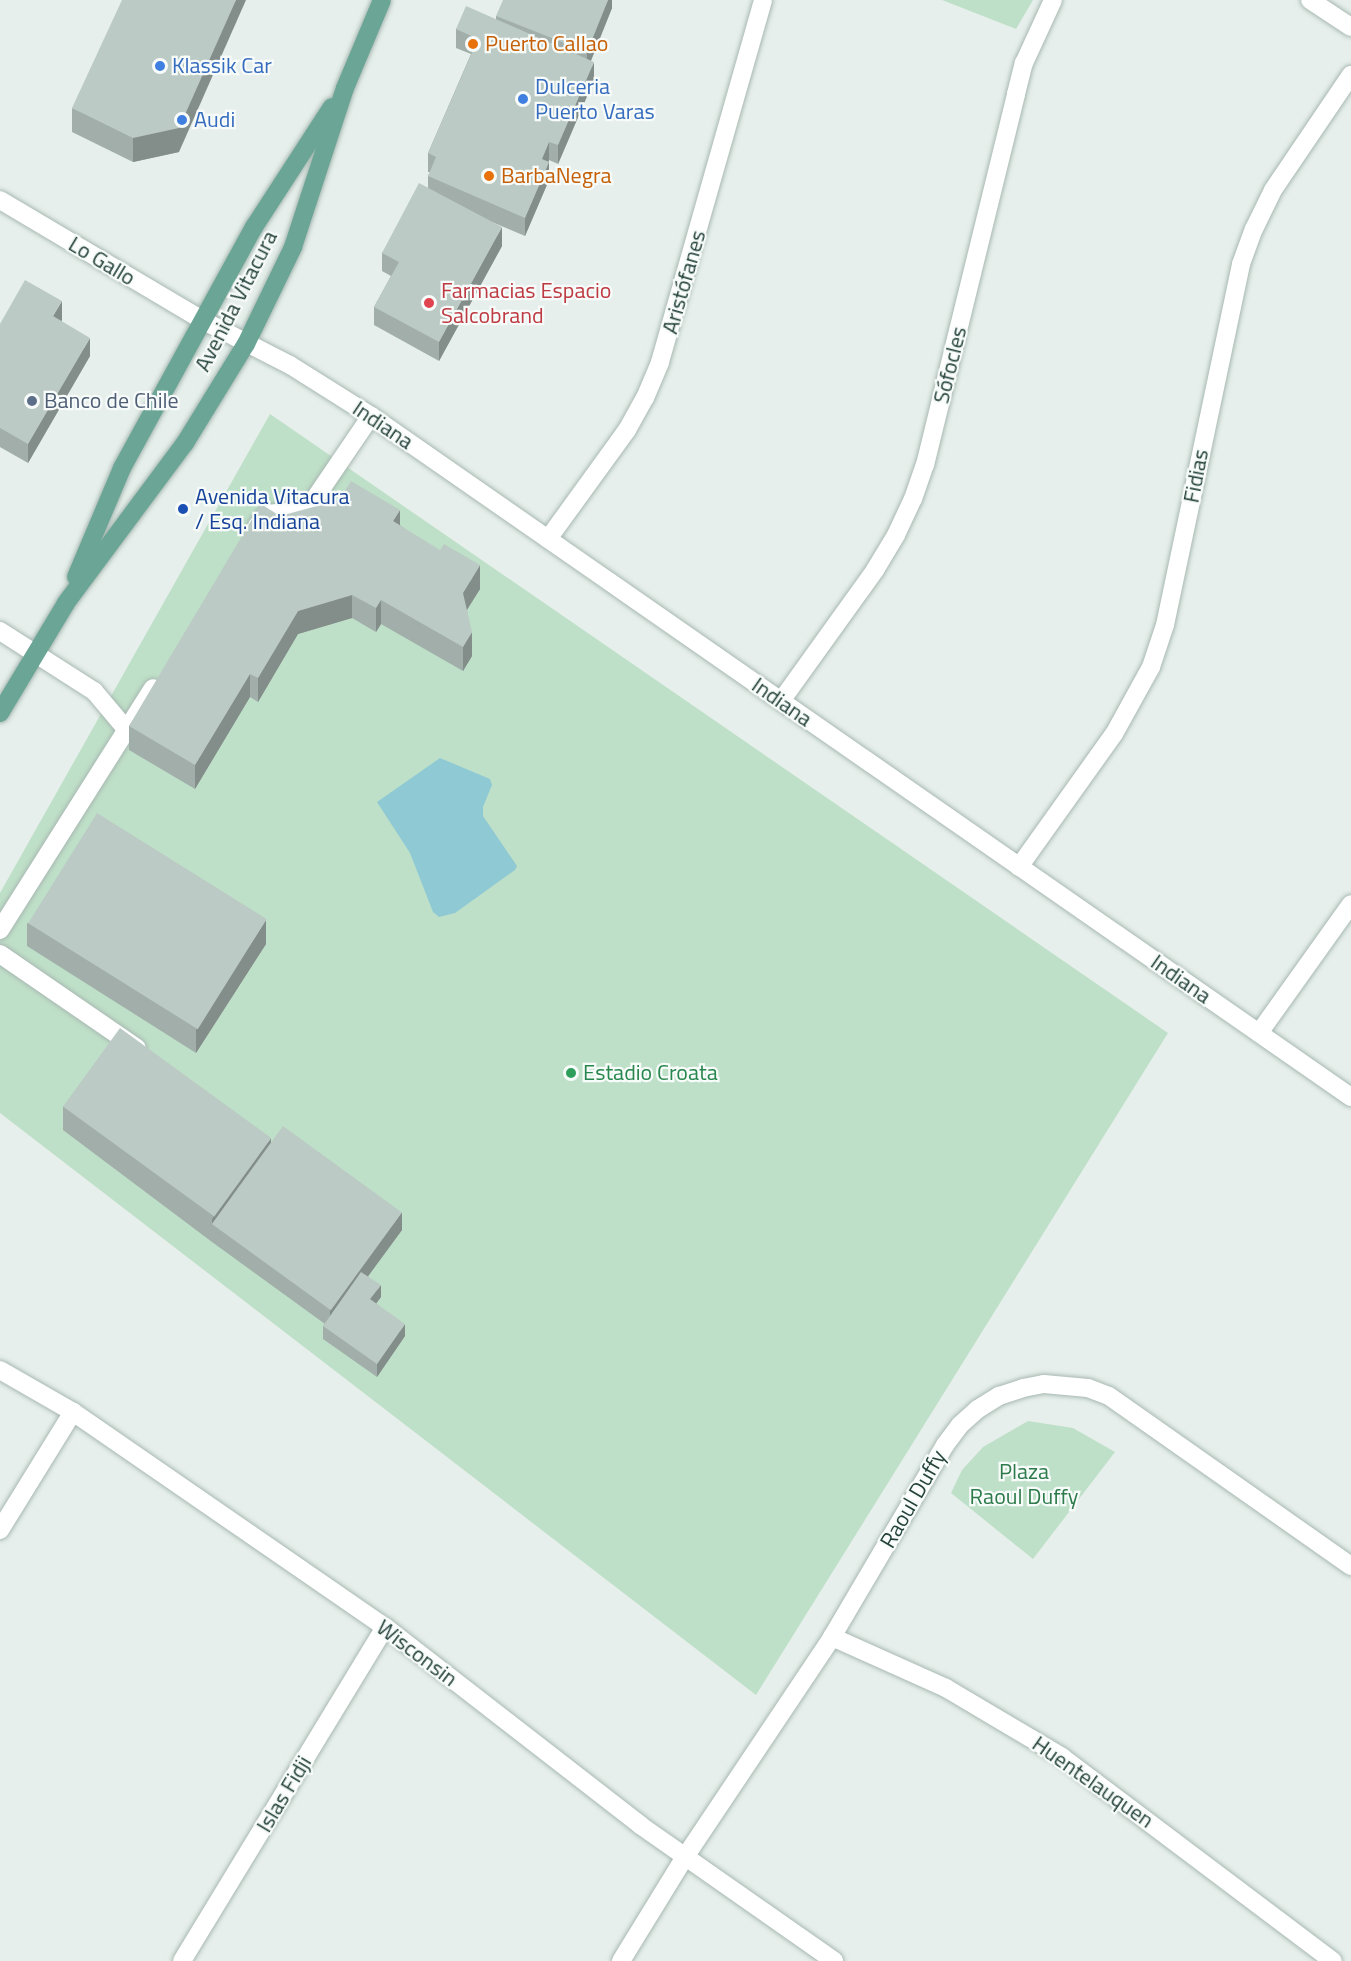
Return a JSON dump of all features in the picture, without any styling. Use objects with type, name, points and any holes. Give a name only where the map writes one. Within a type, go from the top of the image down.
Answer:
[{"type":"main road","name":"Avenida Vitacura","points":[[0,713],[66,603],[185,443],[246,344],[293,247],[345,88],[382,0]]},
{"type":"main road","name":"Avenida Vitacura","points":[[66,603],[122,468],[254,227],[345,88]]},
{"type":"street","name":"Aristófanes","points":[[548,539],[627,430],[645,398],[660,362],[763,0]]},
{"type":"street","name":"Sófocles","points":[[781,701],[875,570],[914,499],[925,465],[1016,94],[1032,43],[1053,0]]},
{"type":"street","points":[[1310,0],[1351,27]]},
{"type":"street","name":"Fidias","points":[[1019,867],[1114,734],[1151,667],[1166,625],[1241,264],[1254,229],[1274,190],[1351,75]]},
{"type":"street","name":"Lo Gallo","points":[[0,200],[204,321]]},
{"type":"street","name":"Indiana","points":[[204,321],[290,365],[371,416],[1351,1097]]},
{"type":"street","points":[[249,538],[267,514],[303,512],[311,507],[371,416]]},
{"type":"street","points":[[0,631],[94,691],[126,729]]},
{"type":"street","points":[[0,930],[165,668]]},
{"type":"street","points":[[1258,1033],[1351,904]]},
{"type":"street","points":[[0,954],[153,1058]]},
{"type":"street","name":"Wisconsin","points":[[0,1370],[73,1412],[385,1627],[685,1857],[828,1958]]},
{"type":"street","name":"Raoul Duffy","points":[[621,1961],[685,1857],[832,1637],[945,1445],[960,1425],[978,1409],[999,1396],[1044,1384],[1088,1388],[1109,1396],[1351,1566]]},
{"type":"street","points":[[0,1530],[73,1412]]},
{"type":"street","name":"Islas Fidji","points":[[182,1961],[385,1627]]},
{"type":"street","name":"Huentelauquen","points":[[832,1637],[946,1688],[1062,1757],[1333,1961]]},
{"type":"green space","points":[[942,0],[1033,0],[1016,29]]},
{"type":"green space","name":"Estadio Croata","points":[[270,414],[1168,1033],[756,1695],[0,1113],[0,893]]},
{"type":"green space","name":"Plaza Raoul Duffy","points":[[1028,1421],[1073,1428],[1115,1452],[1033,1559],[951,1493],[962,1470],[983,1447]]},
{"type":"water","points":[[440,758],[490,779],[492,785],[483,807],[483,816],[517,866],[515,870],[455,913],[439,917],[433,912],[410,853],[377,802]]},
{"type":"building","name":"Klassik Car","points":[[122,0],[236,0],[179,128],[133,138],[72,108]]},
{"type":"building","points":[[503,0],[608,0],[587,52],[496,16]]},
{"type":"building","points":[[466,6],[594,62],[558,145],[549,142],[542,159],[549,162],[525,218],[428,176],[436,157],[428,153],[478,39],[456,29]]},
{"type":"building","name":"Farmacias Espacio Salcobrand","points":[[419,183],[502,227],[439,342],[374,307],[399,262],[382,253]]},
{"type":"building","name":"Banco de Chile","points":[[25,280],[62,301],[53,316],[90,338],[28,444],[0,428],[0,324]]},
{"type":"building","points":[[351,481],[400,510],[393,521],[440,550],[444,544],[480,565],[463,593],[472,632],[463,647],[381,600],[376,608],[352,595],[298,611],[258,678],[250,674],[195,765],[129,726],[261,504],[280,516],[339,500]]},
{"type":"building","points":[[97,813],[267,919],[198,1029],[28,923]]},
{"type":"building","points":[[120,1028],[271,1138],[214,1216],[63,1106]]},
{"type":"building","points":[[283,1126],[402,1212],[331,1310],[212,1224]]},
{"type":"building","points":[[361,1272],[381,1285],[370,1299],[405,1324],[377,1364],[323,1326]]},
{"type":"place","name":"Puerto Callao","points":[[473,44]]},
{"type":"place","name":"Klassik Car","points":[[160,66]]},
{"type":"place","name":"Dulceria Puerto Varas","points":[[523,99]]},
{"type":"place","name":"Audi","points":[[182,120]]},
{"type":"place","name":"BarbaNegra","points":[[489,176]]},
{"type":"place","name":"Farmacias Espacio Salcobrand","points":[[429,303]]},
{"type":"place","name":"Banco de Chile","points":[[32,401]]},
{"type":"place","name":"Avenida Vitacura / Esq. Indiana","points":[[183,509]]},
{"type":"place","name":"Estadio Croata","points":[[571,1073]]}]
